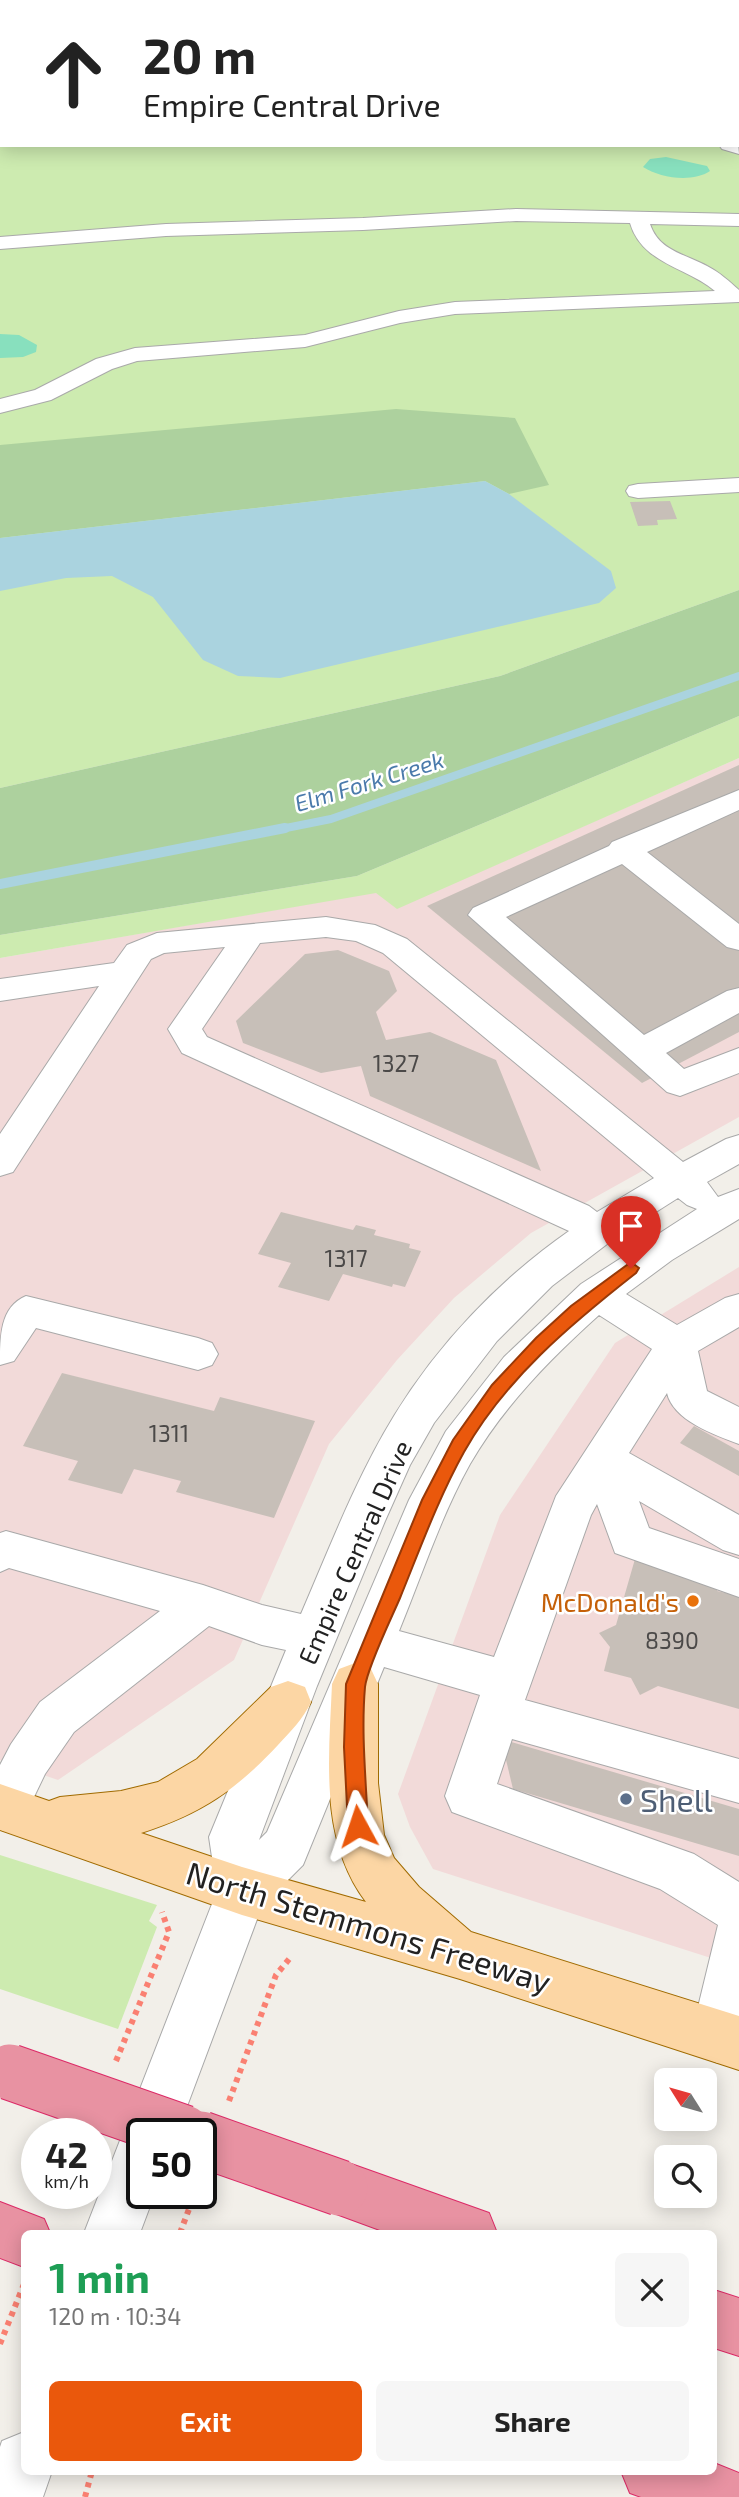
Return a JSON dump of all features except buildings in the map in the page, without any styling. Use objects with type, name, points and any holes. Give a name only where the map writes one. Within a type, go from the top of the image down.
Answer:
[{"type":"highway","points":[[5,2070],[166,2118]]},
{"type":"highway","points":[[217,2135],[340,2188],[460,2230]]},
{"type":"highway","points":[[0,2230],[21,2238]]},
{"type":"highway","points":[[717,2320],[739,2327]]},
{"type":"highway","points":[[663,2475],[723,2497]]},
{"type":"main road","points":[[364,1664],[355,1803],[361,1849],[374,1874],[404,1907],[460,1954]]},
{"type":"main road","points":[[16,1812],[102,1819],[159,1806],[214,1775],[288,1702]]},
{"type":"main road","name":"North Stemmons Freeway","points":[[16,1812],[242,1891],[460,1954],[728,2040]]},
{"type":"street","points":[[0,243],[166,230],[363,224],[516,215],[739,220]]},
{"type":"street","points":[[638,216],[641,228],[656,252],[708,275],[736,296]]},
{"type":"street","points":[[0,406],[43,395],[104,364],[135,355],[305,341],[399,317],[455,308],[736,296]]},
{"type":"street","points":[[638,491],[739,485]]},
{"type":"street","points":[[739,799],[624,849],[484,915],[680,1084],[739,1060]]},
{"type":"street","points":[[624,849],[739,940]]},
{"type":"street","points":[[0,1163],[139,951],[157,943],[326,927],[363,932],[395,946],[681,1180],[733,1215]]},
{"type":"street","points":[[250,934],[186,1029],[194,1045],[576,1216],[596,1231]]},
{"type":"street","points":[[0,990],[125,972]]},
{"type":"street","points":[[643,1050],[739,999]]},
{"type":"street","name":"Empire Central Drive","points":[[242,1891],[234,1837],[313,1636],[384,1473],[419,1412],[467,1348],[549,1267],[596,1231],[739,1148]]},
{"type":"street","name":"Empire Central Drive","points":[[156,2118],[242,1891],[285,1848],[431,1500],[459,1445],[498,1390],[542,1342],[595,1294],[667,1243],[733,1215]]},
{"type":"street","points":[[595,1294],[676,1344],[689,1400],[739,1427]]},
{"type":"street","points":[[739,1309],[676,1344],[571,1509],[469,1797],[676,1871],[739,1910]]},
{"type":"street","points":[[0,1350],[26,1311],[198,1354]]},
{"type":"street","points":[[603,1459],[739,1536]]},
{"type":"street","points":[[603,1459],[631,1539],[739,1578]]},
{"type":"street","points":[[0,1553],[6,1549],[204,1604],[262,1625],[313,1636]]},
{"type":"street","points":[[16,1812],[28,1759],[57,1717],[204,1604]]},
{"type":"street","points":[[364,1664],[503,1697],[739,1781]]},
{"type":"street","points":[[728,2040],[739,1935]]},
{"type":"street","points":[[112,2230],[126,2195]]},
{"type":"street","points":[[12,2497],[21,2472]]},
{"type":"path","points":[[112,2070],[169,1932],[162,1912]]},
{"type":"path","points":[[208,2118],[276,1975],[290,1958]]},
{"type":"path","points":[[181,2230],[189,2209]]},
{"type":"path","points":[[0,2344],[21,2292]]},
{"type":"path","points":[[85,2497],[91,2475]]},
{"type":"shaded area","points":[[739,758],[739,1117],[531,1233],[454,1298],[397,1360],[329,1444],[234,1660],[58,1780],[0,1760],[0,958],[377,892],[397,908]]},
{"type":"shaded area","points":[[739,1267],[739,1967],[433,1869],[410,1827],[398,1794],[500,1515],[615,1343]]},
{"type":"green space","points":[[0,147],[739,147],[739,590],[500,676],[0,788]]},
{"type":"green space","points":[[666,157],[707,166],[710,171],[694,177],[676,178],[643,167],[650,159]]},
{"type":"green space","points":[[0,334],[19,335],[37,345],[36,352],[23,357],[0,358]]},
{"type":"green space","points":[[396,409],[515,418],[549,485],[509,494],[485,481],[0,538],[0,445]]},
{"type":"green space","points":[[739,590],[739,716],[357,876],[0,935],[0,788],[500,676]]},
{"type":"green space","points":[[739,716],[739,758],[397,909],[376,893],[0,958],[0,935],[357,876]]},
{"type":"green space","points":[[0,1855],[157,1905],[149,1921],[157,1927],[118,2029],[0,1989]]},
{"type":"water","points":[[485,481],[509,494],[611,571],[616,588],[599,603],[280,678],[238,676],[203,660],[153,597],[112,576],[66,578],[0,591],[0,538]]},
{"type":"waterway","name":"Elm Fork Creek","points":[[276,830],[331,819],[739,676]]},
{"type":"waterway","name":"Elm Fork Creek","points":[[0,884],[285,828]]},
{"type":"place","name":"McDonald's","points":[[693,1601]]},
{"type":"place","name":"Shell","points":[[626,1799]]},
{"type":"route","points":[[358,1826],[355,1803],[355,1684],[431,1500],[459,1445],[498,1390],[542,1342],[595,1294],[631,1268]]}]
